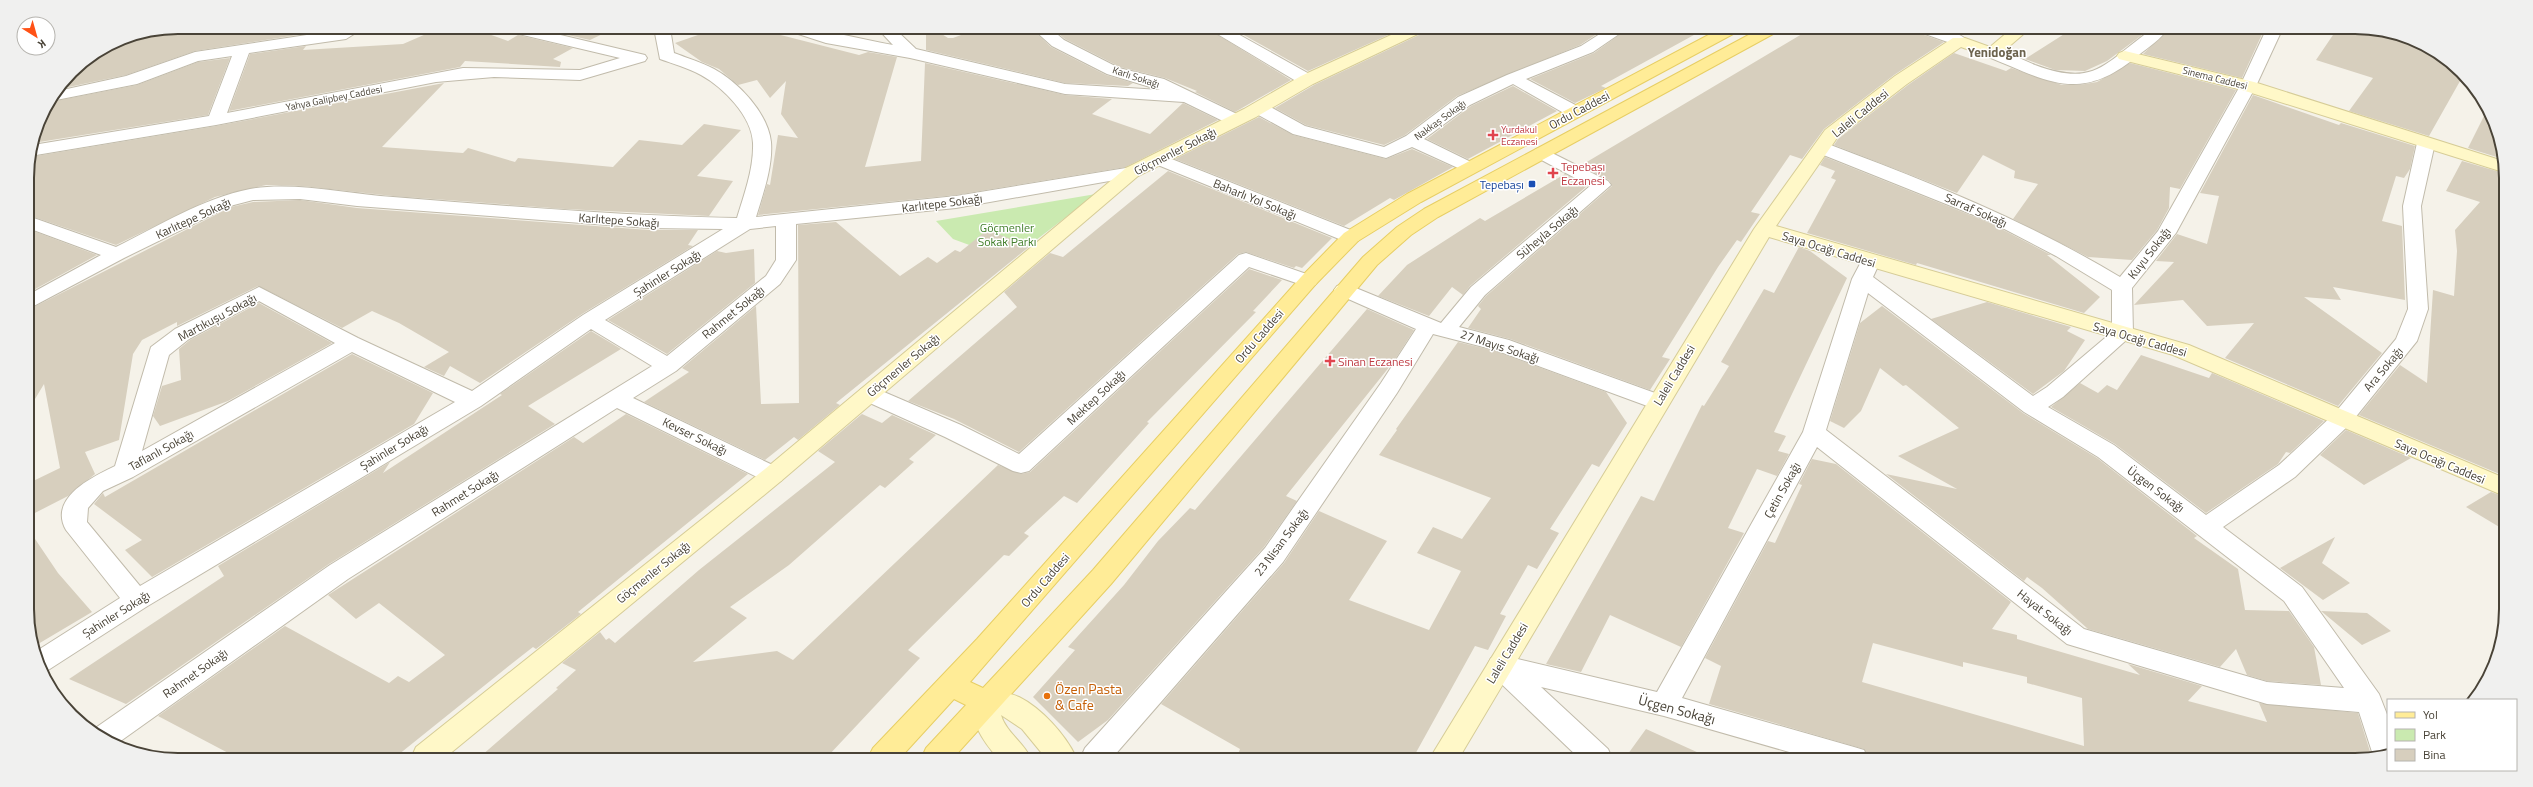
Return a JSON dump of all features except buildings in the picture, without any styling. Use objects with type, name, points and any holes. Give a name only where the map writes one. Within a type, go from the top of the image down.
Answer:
[{"type":"main road","name":"Ordu Caddesi","points":[[886,753],[986,647],[1308,281],[1352,237],[1414,198],[1717,34]]},
{"type":"main road","name":"Ordu Caddesi","points":[[940,753],[985,702],[1102,577],[1344,290],[1386,244],[1404,231],[1542,154],[1592,124],[1761,34]]},
{"type":"main road","points":[[1487,159],[1510,171]]},
{"type":"main road","points":[[950,684],[985,702]]},
{"type":"street","points":[[60,96],[131,80],[195,57],[346,34]]},
{"type":"street","points":[[537,34],[637,58],[666,56],[707,71],[730,89],[755,120],[762,142],[752,200],[745,224]]},
{"type":"street","points":[[663,34],[666,56]]},
{"type":"street","points":[[814,34],[826,38],[910,53],[1065,89],[1184,96]]},
{"type":"street","points":[[891,34],[910,53]]},
{"type":"street","name":"Karlı Sokağı","points":[[1047,34],[1058,43],[1113,70],[1158,84],[1235,120]]},
{"type":"street","points":[[1226,34],[1307,80]]},
{"type":"street","name":"Göçmenler Sokağı","points":[[430,753],[774,475],[1132,172],[1259,108],[1307,80],[1405,34]]},
{"type":"street","name":"Nakkaş Sokağı","points":[[1259,108],[1299,130],[1386,153],[1412,140],[1464,101],[1513,78],[1587,49],[1611,34]]},
{"type":"street","points":[[1939,34],[2071,81],[2090,79],[2125,56],[2154,34]]},
{"type":"street","points":[[1992,53],[2015,34]]},
{"type":"street","name":"Kuyu Sokağı","points":[[2123,334],[2122,287],[2166,233],[2248,86],[2254,69],[2272,34]]},
{"type":"street","name":"Laleli Caddesi","points":[[1447,753],[1764,229],[1831,134],[1901,80],[1959,41]]},
{"type":"street","points":[[216,120],[242,49]]},
{"type":"street","name":"Sinema Caddesi","points":[[2125,56],[2248,86],[2499,165]]},
{"type":"street","name":"Yahya Galipbey Caddesi","points":[[37,150],[216,120],[450,75],[494,72],[580,75],[599,71],[637,58]]},
{"type":"street","points":[[1513,78],[1575,112]]},
{"type":"street","points":[[1412,140],[1469,168]]},
{"type":"street","name":"Ara Sokağı","points":[[2206,527],[2287,471],[2342,419],[2406,341],[2418,309],[2412,206],[2426,142]]},
{"type":"street","name":"Sarraf Sokağı","points":[[1822,148],[1918,185],[2016,228],[2054,246],[2122,287]]},
{"type":"street","name":"Süheyla Sokağı","points":[[1437,328],[1478,290],[1602,185],[1542,154]]},
{"type":"street","name":"Baharlı Yol Sokağı","points":[[1159,159],[1352,237]]},
{"type":"street","name":"Karlıtepe Sokağı","points":[[34,300],[117,254],[223,202],[252,194],[300,193],[365,201],[641,222],[745,224],[956,202],[1132,172]]},
{"type":"street","name":"Rahmet Sokağı","points":[[107,735],[339,572],[668,366],[773,280],[786,260],[786,220]]},
{"type":"street","points":[[34,224],[117,254]]},
{"type":"street","name":"Şahinler Sokağı","points":[[44,660],[137,600],[473,401],[590,320],[745,224]]},
{"type":"street","name":"Saya Ocağı Caddesi","points":[[1764,229],[1866,270],[2123,334],[2181,350],[2499,486]]},
{"type":"street","name":"Mektep Sokağı","points":[[869,394],[953,431],[1021,465],[1246,259],[1308,281]]},
{"type":"street","name":"Üçgen Sokağı","points":[[1866,270],[2032,407],[2106,451],[2292,594],[2369,702],[2385,750]]},
{"type":"street","name":"Çetin Sokağı","points":[[1664,705],[1814,432],[1866,270]]},
{"type":"street","name":"27 Mayıs Sokağı","points":[[1344,290],[1437,328],[1502,344],[1658,402]]},
{"type":"street","name":"Martıkuşu Sokağı","points":[[125,471],[159,352],[182,334],[259,293],[351,343],[473,401]]},
{"type":"street","points":[[590,320],[668,366]]},
{"type":"street","name":"23 Nisan Sokağı","points":[[1099,753],[1274,555],[1389,388],[1437,328]]},
{"type":"street","points":[[2032,407],[2055,392],[2123,334]]},
{"type":"street","name":"Taflanlı Sokağı","points":[[137,600],[76,524],[76,505],[95,485],[125,471],[351,343]]},
{"type":"street","name":"Kevser Sokağı","points":[[617,398],[774,475]]},
{"type":"street","name":"Hayat Sokağı","points":[[1814,432],[2076,637],[2267,693],[2369,702]]},
{"type":"street","points":[[1500,666],[1593,753]]},
{"type":"street","name":"Üçgen Sokağı","points":[[1500,666],[1664,705],[1833,753]]},
{"type":"street","points":[[1012,753],[1001,743],[986,720],[985,702],[1009,705],[1032,721],[1059,753]]},
{"type":"green space","name":"Göçmenler Sokak Parkı","points":[[1096,194],[1010,260],[953,239],[936,221]]},
{"type":"place","name":"Yurdakul Eczanesi","points":[[1493,135]]},
{"type":"place","name":"Tepebaşı Eczanesi","points":[[1553,173]]},
{"type":"place","name":"Tepebaşı","points":[[1532,184]]},
{"type":"place","name":"Sinan Eczanesi","points":[[1330,361]]},
{"type":"place","name":"Özen Pasta & Cafe","points":[[1047,696]]},
{"type":"district","name":"Yenidoğan","points":[[1997,52]]}]
